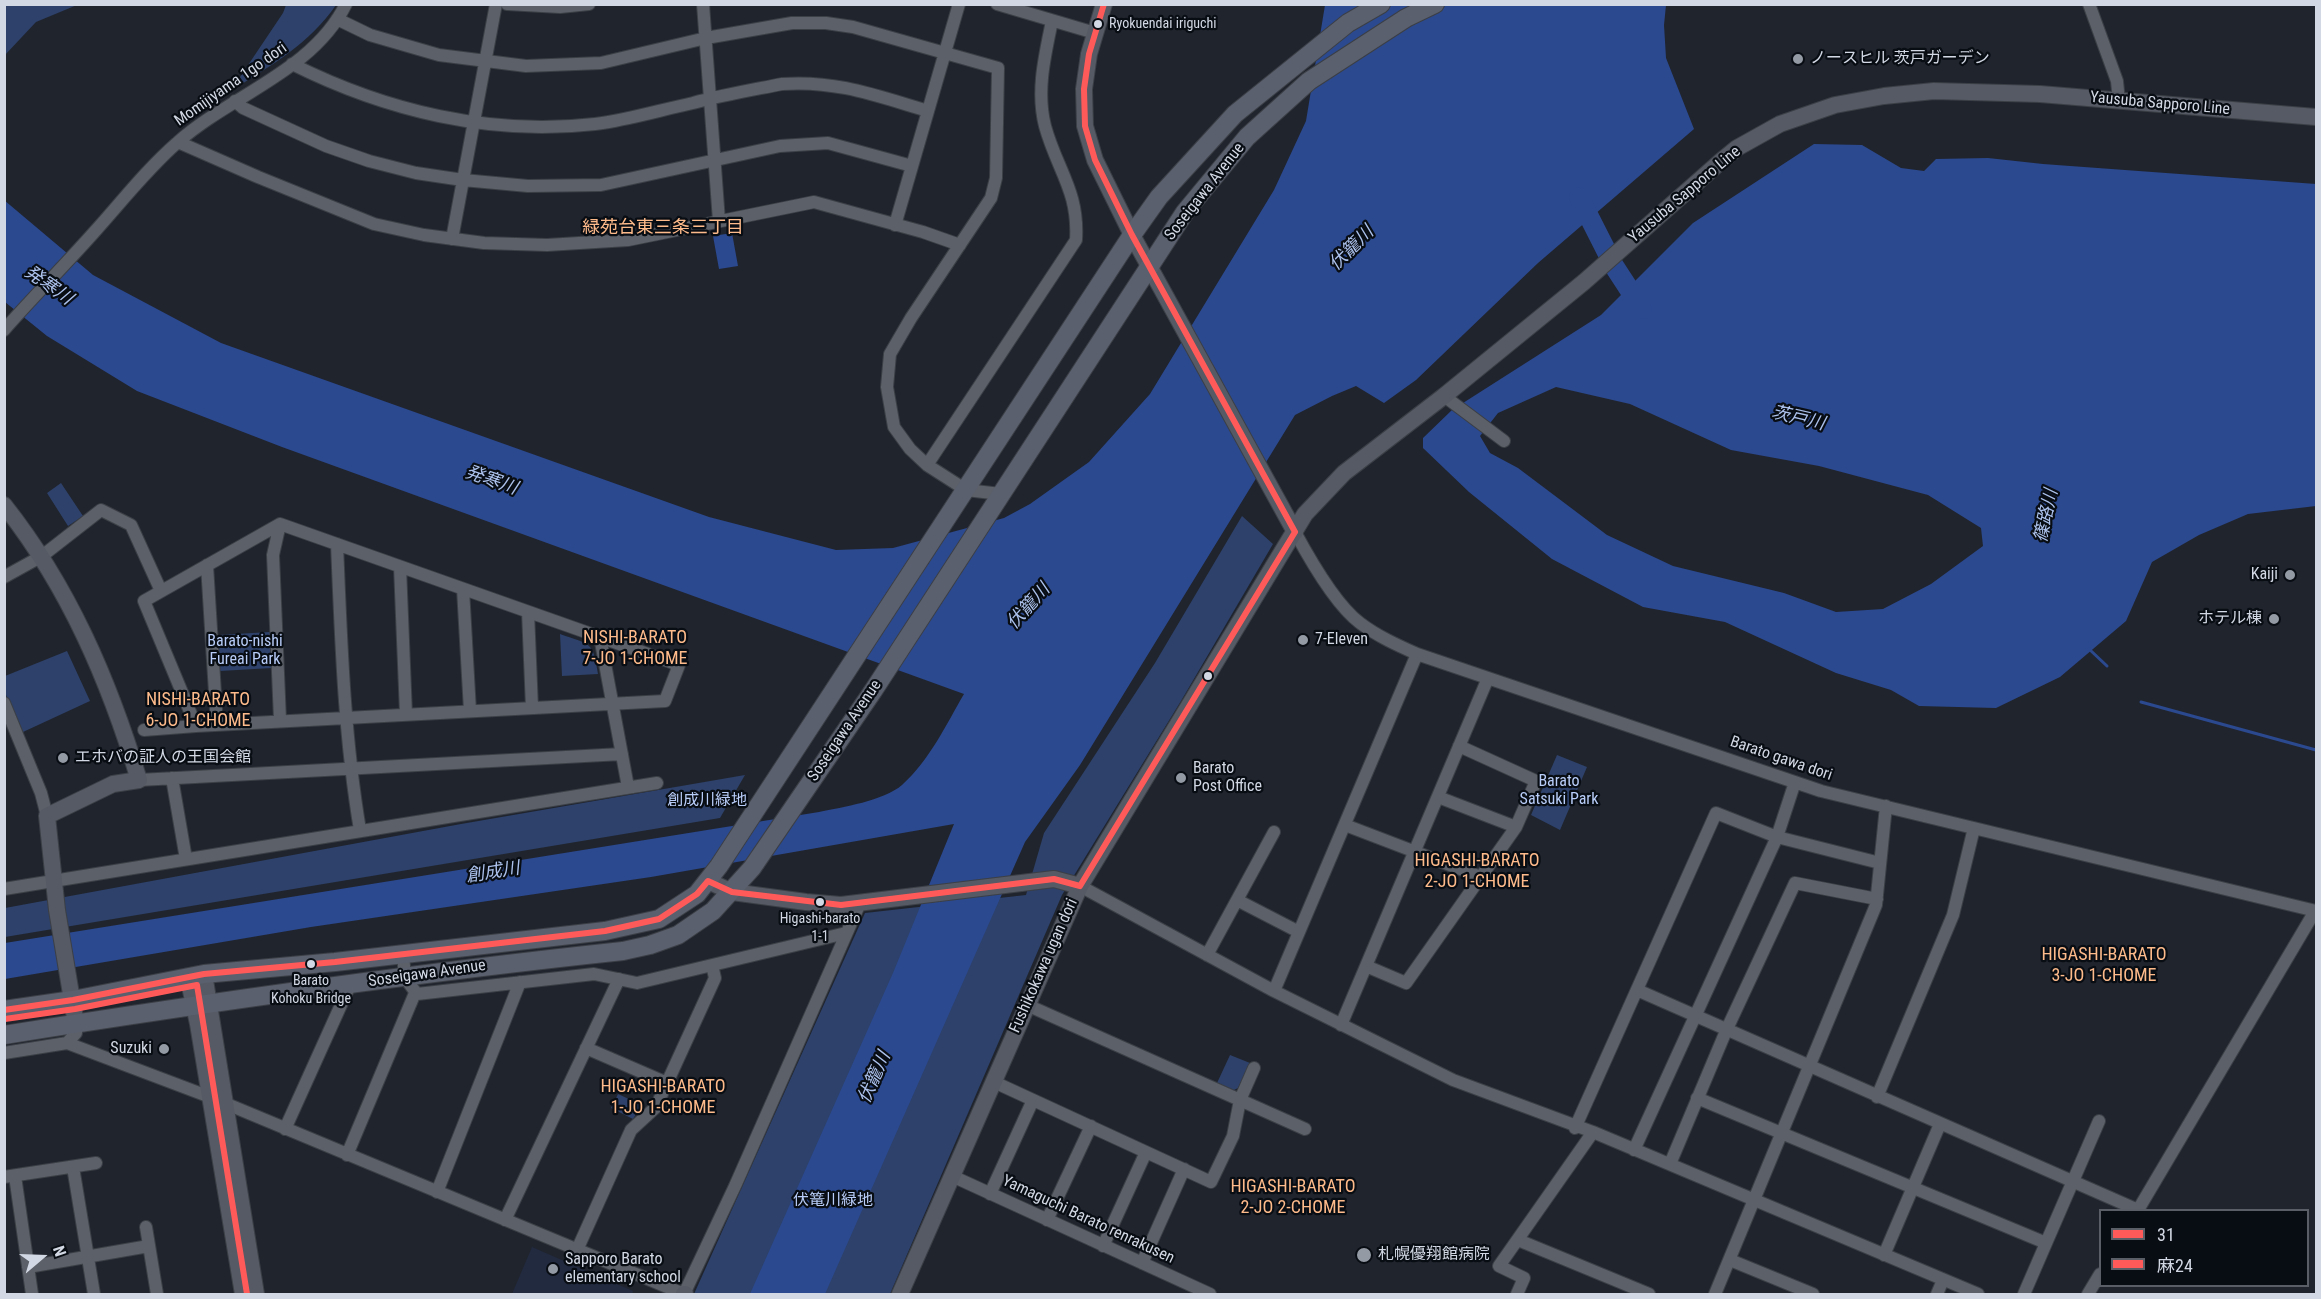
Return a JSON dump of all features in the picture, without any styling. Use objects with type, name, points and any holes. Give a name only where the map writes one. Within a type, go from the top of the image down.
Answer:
[{"type":"highway","name":"Soseigawa Avenue","points":[[4,1010],[73,1000],[196,976],[605,930],[659,919],[697,894],[762,800],[1159,197],[1235,114],[1348,23],[1381,4]]},
{"type":"highway","name":"Soseigawa Avenue","points":[[4,1035],[202,1004],[350,985],[410,985],[439,971],[623,951],[678,935],[713,911],[752,868],[873,691],[1185,212],[1247,137],[1309,81],[1406,18],[1435,4]]},
{"type":"main road","points":[[1104,4],[1089,54],[1084,89],[1085,126],[1095,160],[1132,236],[1295,532]]},
{"type":"main road","name":"Yausuba Sapporo Line","points":[[1295,532],[1318,499],[1344,473],[1449,399],[1737,148],[1780,124],[1835,105],[1884,96],[1934,91],[2040,94],[2316,117]]},
{"type":"main road","points":[[4,505],[42,556],[88,642],[124,729],[139,780],[113,784],[47,816],[59,918],[76,1024]]},
{"type":"main road","name":"Fushikokawa ugan dori","points":[[900,1294],[1080,886],[1295,532]]},
{"type":"main road","points":[[713,873],[732,892],[806,902],[841,904],[886,901],[1054,879],[1080,886]]},
{"type":"main road","points":[[196,976],[256,1294]]},
{"type":"main road","points":[[218,1101],[243,1294]]},
{"type":"street","name":"Momijiyama 1go dori","points":[[5,329],[178,141],[202,122],[292,64],[318,43],[338,19],[346,4]]},
{"type":"street","points":[[452,239],[496,4]]},
{"type":"street","points":[[507,4],[560,7],[589,4]]},
{"type":"street","points":[[704,4],[719,221]]},
{"type":"street","points":[[895,225],[959,4]]},
{"type":"street","points":[[997,4],[1095,33]]},
{"type":"street","points":[[2089,4],[2117,81],[2119,101]]},
{"type":"street","points":[[338,19],[370,35],[439,56],[526,66],[601,63],[706,38],[792,23],[826,23],[853,27],[998,68],[996,178],[991,198],[911,318],[890,354],[887,387],[894,427],[910,449],[927,465],[966,490],[1000,496]]},
{"type":"street","points":[[927,465],[1076,240],[1076,206],[1048,135],[1043,109],[1042,72],[1052,21]]},
{"type":"street","points":[[292,64],[336,85],[422,112],[473,121],[529,127],[597,123],[710,98],[804,82],[848,88],[928,111]]},
{"type":"street","points":[[235,101],[243,108],[326,146],[369,161],[416,173],[463,180],[528,186],[601,185],[780,146],[828,143],[912,166]]},
{"type":"street","points":[[178,141],[311,200],[374,224],[452,239],[484,243],[547,245],[628,240],[814,202],[923,232],[960,245]]},
{"type":"street","points":[[1449,399],[1504,441]]},
{"type":"street","points":[[4,577],[42,556],[101,510],[131,525],[161,591]]},
{"type":"street","points":[[280,524],[273,555],[280,720]]},
{"type":"street","points":[[144,729],[664,701],[679,665],[280,524],[144,601],[196,726]]},
{"type":"street","name":"Barato gawa dori","points":[[1295,532],[1313,563],[1357,621],[1382,638],[1417,654],[1821,791],[2316,911]]},
{"type":"street","points":[[337,544],[345,717],[350,770],[360,830]]},
{"type":"street","points":[[207,565],[217,724]]},
{"type":"street","points":[[400,567],[406,714]]},
{"type":"street","points":[[463,589],[470,711]]},
{"type":"street","points":[[528,612],[532,708]]},
{"type":"street","points":[[600,638],[628,787]]},
{"type":"street","points":[[1274,991],[1417,654]]},
{"type":"street","points":[[1341,1025],[1488,678]]},
{"type":"street","points":[[4,703],[8,723],[41,793],[47,816]]},
{"type":"street","points":[[1366,966],[1406,983],[1516,827],[1536,780],[1459,746]]},
{"type":"street","points":[[139,780],[622,754]]},
{"type":"street","points":[[172,778],[186,859]]},
{"type":"street","points":[[1634,1150],[1776,837],[1795,782]]},
{"type":"street","points":[[4,889],[657,783]]},
{"type":"street","points":[[1438,797],[1516,827]]},
{"type":"street","points":[[1715,1294],[1877,899],[1886,806]]},
{"type":"street","points":[[1575,1128],[1716,813],[1776,837],[1880,864]]},
{"type":"street","points":[[1345,825],[1480,877]]},
{"type":"street","points":[[1877,1097],[1953,915],[1974,828]]},
{"type":"street","points":[[1207,955],[1274,832]]},
{"type":"street","points":[[1670,1164],[1726,1031],[1795,883],[1877,899]]},
{"type":"street","points":[[1080,886],[1274,991],[1453,1080],[1532,1109],[1575,1128],[1593,1132],[1978,1294]]},
{"type":"street","points":[[1237,900],[1299,932]]},
{"type":"street","points":[[4,1053],[67,1043],[218,1101],[684,1294],[860,903]]},
{"type":"street","points":[[2139,1209],[2316,911]]},
{"type":"street","points":[[403,954],[410,985],[417,994],[594,974],[637,983],[846,933]]},
{"type":"street","points":[[577,1250],[631,1130],[656,1107],[715,978],[712,965]]},
{"type":"street","points":[[504,1220],[619,979]]},
{"type":"street","points":[[436,1192],[520,982]]},
{"type":"street","points":[[285,1129],[350,985]]},
{"type":"street","points":[[347,1155],[410,985]]},
{"type":"street","points":[[1637,990],[2136,1209]]},
{"type":"street","points":[[1028,1005],[1305,1129]]},
{"type":"street","points":[[67,1043],[76,1033],[76,1024]]},
{"type":"street","points":[[586,1048],[667,1083]]},
{"type":"street","points":[[994,1082],[1211,1182],[1233,1136],[1240,1100],[1254,1068]]},
{"type":"street","points":[[1697,1098],[2046,1243]]},
{"type":"street","points":[[990,1194],[1033,1100]]},
{"type":"street","points":[[2024,1294],[2099,1121]]},
{"type":"street","points":[[1884,1255],[1940,1124]]},
{"type":"street","points":[[1047,1220],[1091,1126]]},
{"type":"street","points":[[1516,1294],[1524,1278],[1499,1266],[1593,1132]]},
{"type":"street","points":[[1103,1246],[1146,1152]]},
{"type":"street","points":[[32,1294],[10,1177],[96,1163]]},
{"type":"street","points":[[73,1167],[94,1294]]},
{"type":"street","points":[[1142,1263],[1184,1169]]},
{"type":"street","name":"Yamaguchi Barato renrakusen","points":[[952,1176],[1210,1294]]},
{"type":"street","points":[[146,1227],[158,1294]]},
{"type":"street","points":[[1518,1240],[1649,1294]]},
{"type":"street","points":[[28,1267],[149,1246]]},
{"type":"street","points":[[1730,1260],[1813,1294]]},
{"type":"street","points":[[2088,1294],[2099,1276]]},
{"type":"street","points":[[1937,1294],[1943,1280]]},
{"type":"shaded area","name":"Sapporo Barato elementary school","points":[[532,1247],[633,1291],[632,1294],[512,1294]]},
{"type":"green space","points":[[5,4],[77,5],[36,22],[5,55]]},
{"type":"green space","points":[[286,5],[336,5],[326,19],[302,42],[234,89],[283,13]]},
{"type":"green space","points":[[61,483],[83,516],[68,526],[47,493]]},
{"type":"green space","name":"伏篭川緑地","points":[[1242,516],[1273,544],[1181,701],[1062,895],[890,1294],[694,1294],[865,913],[1026,895],[1044,833],[1155,663]]},
{"type":"green space","name":"Barato-nishi Fureai Park","points":[[270,632],[272,668],[220,671],[218,635]]},
{"type":"green space","points":[[560,634],[589,646],[594,655],[598,674],[562,676]]},
{"type":"green space","points":[[67,651],[90,701],[23,732],[5,693],[5,676]]},
{"type":"green space","name":"Barato Satsuki Park","points":[[1557,755],[1587,767],[1560,830],[1531,815]]},
{"type":"green space","name":"創成川緑地","points":[[745,775],[720,818],[5,937],[5,908],[461,824]]},
{"type":"green space","points":[[1230,1055],[1250,1063],[1238,1088],[1234,1090],[1217,1083]]},
{"type":"green space","points":[[618,1094],[642,1105],[633,1119],[611,1108]]},
{"type":"water","points":[[1325,5],[1666,5],[1664,25],[1666,58],[1694,129],[1538,263],[1416,380],[1384,403],[1356,386],[1295,415],[1080,765],[1025,842],[825,1294],[750,1294],[893,973],[954,824],[651,877],[311,927],[5,979],[5,943],[819,812],[874,799],[894,791],[921,765],[964,694],[282,447],[137,391],[47,336],[5,302],[4,200],[93,275],[221,343],[709,517],[836,550],[893,548],[1004,518],[1030,504],[1089,462],[1150,394],[1274,190],[1306,121]]},
{"type":"water","points":[[1814,144],[1862,145],[1901,168],[1924,171],[1936,159],[1988,158],[2316,184],[2316,506],[2248,514],[2199,535],[2152,562],[2126,621],[2060,677],[1996,708],[1919,706],[1891,690],[1836,673],[1725,622],[1643,607],[1552,559],[1469,492],[1423,448],[1423,438],[1452,410],[1601,315],[1693,223]],"holes":[[[1556,387],[1630,404],[1731,450],[1819,466],[1928,495],[1981,528],[1983,546],[1931,584],[1883,609],[1836,612],[1784,593],[1673,566],[1607,535],[1518,468],[1490,453],[1480,436],[1498,413]]]},
{"type":"water","points":[[732,233],[738,266],[719,269],[713,236]]},
{"type":"waterway","name":"茨戸川","points":[[1579,197],[1614,266],[1642,309]]},
{"type":"waterway","name":"篠路川","points":[[2089,649],[2107,666]]},
{"type":"waterway","name":"篠路川","points":[[2141,702],[2316,750]]},
{"type":"transit line","name":"31","points":[[1104,4],[1089,54],[1084,89],[1085,126],[1095,160],[1132,235],[1295,532]]},
{"type":"transit line","name":"31","points":[[1080,886],[1295,532]]},
{"type":"transit line","name":"31","points":[[4,1010],[73,1000],[204,974],[335,962],[605,931],[659,919],[697,894],[708,881],[732,892],[841,905],[1054,879],[1080,886]]},
{"type":"transit line","name":"麻24","points":[[5,1019],[75,1009],[197,985],[247,1294]]},
{"type":"place","name":"Ryokuendai iriguchi","points":[[1098,24]]},
{"type":"place","name":"ノースヒル 茨戸ガーデン","points":[[1798,59]]},
{"type":"place","name":"Kaiji","points":[[2290,575]]},
{"type":"place","name":"ホテル棟","points":[[2274,619]]},
{"type":"place","name":"7-Eleven","points":[[1303,640]]},
{"type":"place","name":"エホバの証人の王国会館","points":[[63,758]]},
{"type":"place","name":"Barato Post Office","points":[[1181,778]]},
{"type":"place","name":"Higashi-barato 1-1","points":[[820,902]]},
{"type":"place","name":"Barato Kohoku Bridge","points":[[311,964]]},
{"type":"place","name":"Suzuki","points":[[164,1049]]},
{"type":"place","name":"札幌優翔館病院","points":[[1364,1255]]},
{"type":"place","name":"Sapporo Barato elementary school","points":[[553,1269]]},
{"type":"district","name":"緑苑台東三条三丁目","points":[[663,228]]},
{"type":"district","name":"NISHI-BARATO 7-JO 1-CHOME","points":[[635,648]]},
{"type":"district","name":"NISHI-BARATO 6-JO 1-CHOME","points":[[198,710]]},
{"type":"district","name":"HIGASHI-BARATO 2-JO 1-CHOME","points":[[1477,871]]},
{"type":"district","name":"HIGASHI-BARATO 3-JO 1-CHOME","points":[[2104,965]]},
{"type":"district","name":"HIGASHI-BARATO 1-JO 1-CHOME","points":[[663,1097]]},
{"type":"district","name":"HIGASHI-BARATO 2-JO 2-CHOME","points":[[1293,1197]]},
{"type":"water label","name":"伏籠川","points":[[1352,249]]},
{"type":"water label","name":"発寒川","points":[[48,286]]},
{"type":"water label","name":"発寒川","points":[[491,481]]},
{"type":"water label","name":"伏籠川","points":[[1029,607]]},
{"type":"water label","name":"創成川","points":[[493,873]]},
{"type":"water label","name":"伏籠川","points":[[875,1078]]}]
